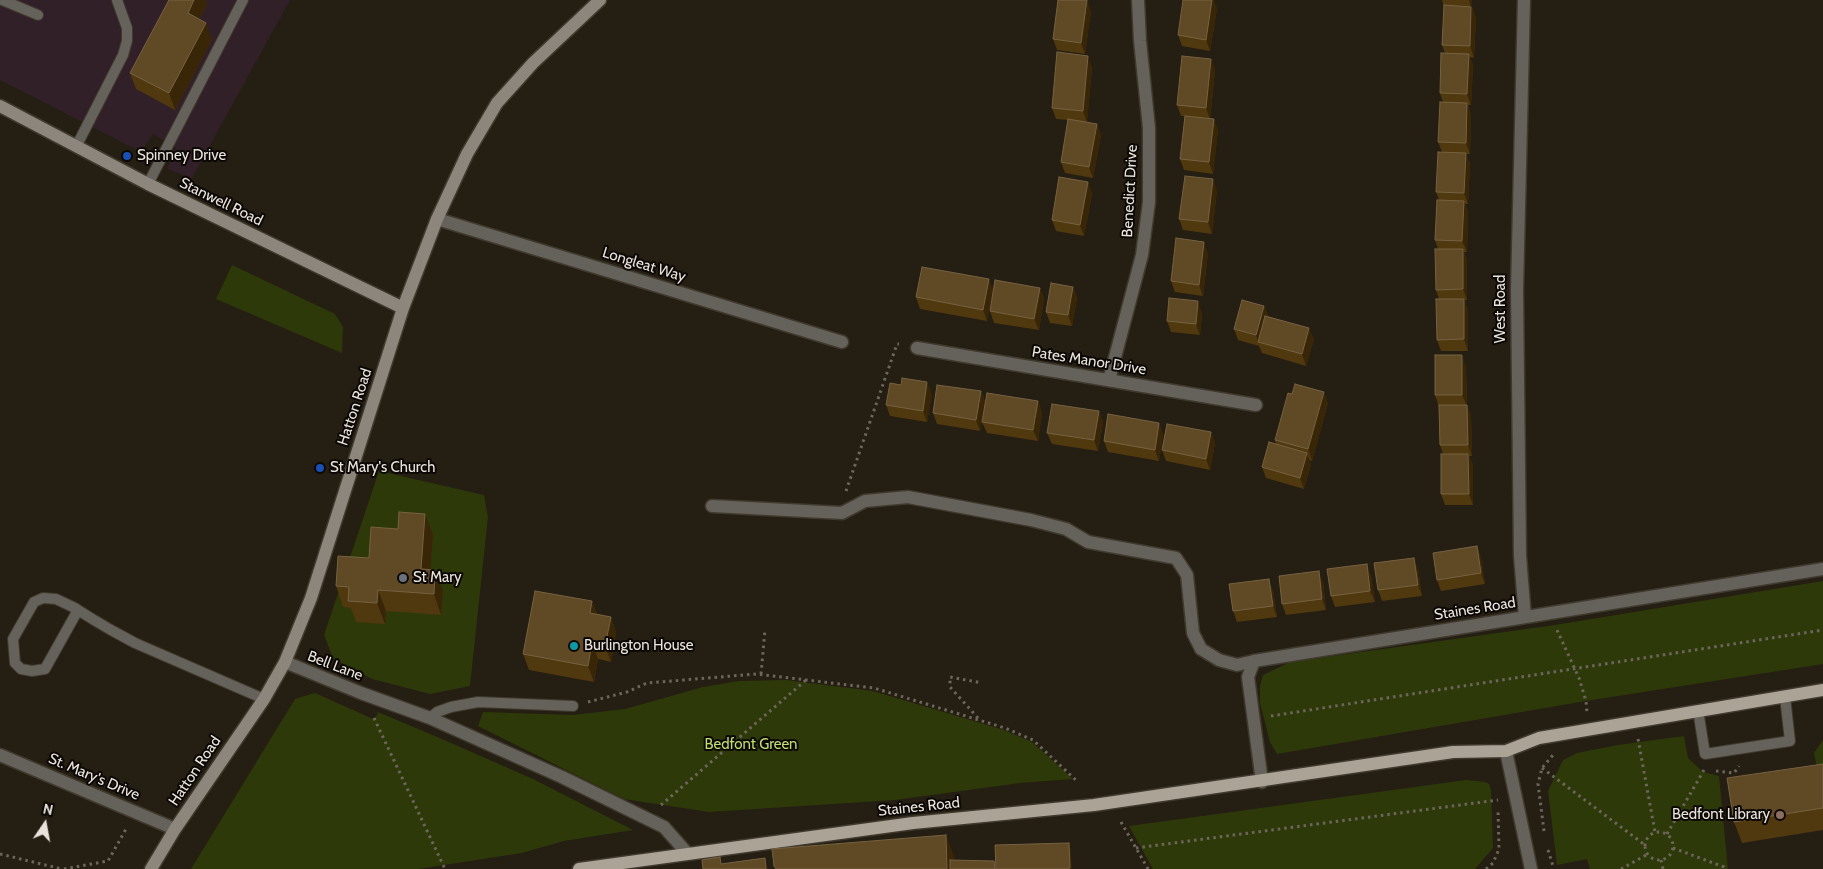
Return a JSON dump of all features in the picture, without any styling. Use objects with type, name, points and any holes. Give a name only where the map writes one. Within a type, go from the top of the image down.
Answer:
[{"type":"main road","name":"Staines Road","points":[[579,869],[688,852],[914,823],[1094,805],[1262,782],[1453,752],[1506,752],[1539,738],[1823,690]]},
{"type":"street","name":"Hatton Road","points":[[151,869],[175,829],[264,699],[285,662],[311,598],[404,308],[437,219],[467,154],[496,103],[533,63],[600,0]]},
{"type":"street","name":"Benedict Drive","points":[[1108,380],[1142,255],[1149,202],[1149,128],[1140,41],[1138,0]]},
{"type":"street","name":"West Road","points":[[1524,0],[1517,290],[1520,556],[1524,617]]},
{"type":"street","name":"Stanwell Road","points":[[0,106],[148,184],[404,308]]},
{"type":"street","name":"Longleat Way","points":[[437,219],[842,342]]},
{"type":"street","name":"Pates Manor Drive","points":[[917,348],[1256,405]]},
{"type":"street","name":"Staines Road","points":[[838,513],[842,513],[866,501],[908,497],[1031,520],[1066,529],[1088,542],[1176,558],[1187,575],[1194,633],[1201,649],[1219,660],[1237,664],[1823,569]]},
{"type":"street","points":[[712,506],[838,513]]},
{"type":"street","points":[[1254,661],[1248,677],[1262,782]]},
{"type":"street","name":"Bell Lane","points":[[285,662],[430,718],[562,777],[664,827],[688,852]]},
{"type":"street","points":[[1506,752],[1531,869]]},
{"type":"street","name":"St. Mary's Drive","points":[[0,755],[175,829]]},
{"type":"lane","points":[[2,0],[38,16]]},
{"type":"lane","points":[[76,147],[123,55],[127,41],[127,28],[117,0]]},
{"type":"lane","points":[[148,184],[243,0]]},
{"type":"lane","points":[[78,610],[44,669],[32,671],[21,669],[15,662],[13,639],[34,602],[43,598],[56,599],[78,610],[135,643],[264,699]]},
{"type":"lane","points":[[1698,710],[1705,754],[1790,741],[1785,696]]},
{"type":"lane","points":[[430,718],[436,712],[478,702],[573,706]]},
{"type":"path","points":[[838,513],[897,344],[917,348]]},
{"type":"path","points":[[1549,613],[1574,668],[1586,701],[1587,714]]},
{"type":"path","points":[[761,674],[765,630]]},
{"type":"path","points":[[1254,719],[1823,630]]},
{"type":"path","points":[[573,706],[627,692],[646,683],[761,674],[874,688],[1006,728],[1032,740],[1078,782]]},
{"type":"path","points":[[979,719],[950,687],[950,677],[982,683]]},
{"type":"path","points":[[655,810],[807,680]]},
{"type":"path","points":[[373,714],[445,869]]},
{"type":"path","points":[[1637,734],[1655,832]]},
{"type":"path","points":[[1545,840],[1538,784],[1542,768],[1557,754]]},
{"type":"path","points":[[1542,768],[1645,845],[1648,854],[1656,860],[1669,856],[1673,848],[1672,840],[1667,834],[1655,832],[1649,836],[1645,845]]},
{"type":"path","points":[[1667,834],[1704,770]]},
{"type":"path","points":[[1486,869],[1493,863],[1499,849],[1497,794]]},
{"type":"path","points":[[1136,848],[1498,800]]},
{"type":"path","points":[[0,854],[63,869],[108,861],[136,812]]},
{"type":"path","points":[[1121,822],[1148,869]]},
{"type":"path","points":[[1673,848],[1724,867],[1724,869]]},
{"type":"path","points":[[1548,849],[1552,866]]},
{"type":"path","points":[[1621,869],[1648,854]]},
{"type":"path","points":[[1661,860],[1663,869]]},
{"type":"shaded area","points":[[0,0],[290,0],[192,178],[167,169],[176,148],[153,134],[141,152],[0,80]]},
{"type":"green space","points":[[232,265],[335,314],[343,327],[342,353],[216,299]]},
{"type":"green space","points":[[379,471],[484,495],[488,517],[470,686],[430,694],[372,679],[333,658],[324,635]]},
{"type":"green space","points":[[1823,581],[1823,664],[1586,701],[1277,754],[1270,742],[1260,703],[1260,686],[1263,675],[1290,662],[1555,625]]},
{"type":"green space","name":"Bedfont Green","points":[[786,680],[873,691],[1004,730],[1032,742],[1073,779],[1020,783],[895,800],[709,812],[624,799],[478,726],[483,712],[573,715],[625,709],[703,687],[739,681]]},
{"type":"green space","points":[[315,693],[371,718],[375,719],[378,712],[442,739],[533,779],[633,830],[564,841],[522,853],[418,869],[191,869],[295,699]]},
{"type":"green space","points":[[1684,736],[1688,758],[1703,772],[1719,776],[1728,869],[1590,869],[1587,859],[1557,865],[1548,791],[1563,760],[1577,753]]},
{"type":"green space","points":[[1823,740],[1823,774],[1817,768],[1814,753]]},
{"type":"green space","points":[[1466,780],[1485,782],[1489,784],[1491,790],[1493,848],[1475,869],[1153,869],[1129,826]]},
{"type":"building","points":[[169,0],[194,0],[188,13],[206,23],[169,93],[130,73]]},
{"type":"building","points":[[1058,0],[1087,0],[1081,43],[1053,39]]},
{"type":"building","points":[[1183,0],[1212,0],[1206,40],[1178,35]]},
{"type":"building","points":[[1444,5],[1471,7],[1470,46],[1442,45]]},
{"type":"building","points":[[1057,52],[1088,56],[1083,111],[1052,108]]},
{"type":"building","points":[[1441,53],[1469,54],[1467,94],[1440,93]]},
{"type":"building","points":[[1182,56],[1211,59],[1206,108],[1177,105]]},
{"type":"building","points":[[1440,102],[1467,103],[1466,143],[1438,142]]},
{"type":"building","points":[[1185,116],[1214,119],[1209,162],[1180,159]]},
{"type":"building","points":[[1068,119],[1097,124],[1089,167],[1061,162]]},
{"type":"building","points":[[1438,152],[1466,153],[1464,193],[1436,192]]},
{"type":"building","points":[[1185,176],[1213,179],[1208,222],[1179,219]]},
{"type":"building","points":[[1059,177],[1088,182],[1080,225],[1052,220]]},
{"type":"building","points":[[1437,200],[1464,201],[1462,241],[1435,240]]},
{"type":"building","points":[[1176,238],[1204,242],[1199,285],[1171,281]]},
{"type":"building","points":[[1435,249],[1463,249],[1463,289],[1436,290]]},
{"type":"building","points":[[922,267],[989,279],[983,310],[916,297]]},
{"type":"building","points":[[995,280],[1040,288],[1034,319],[990,311]]},
{"type":"building","points":[[1051,283],[1073,287],[1068,315],[1046,312]]},
{"type":"building","points":[[1169,298],[1198,301],[1196,324],[1167,321]]},
{"type":"building","points":[[1436,299],[1464,299],[1464,339],[1437,340]]},
{"type":"building","points":[[1242,300],[1264,306],[1256,335],[1234,329]]},
{"type":"building","points":[[1265,316],[1309,328],[1302,354],[1258,342]]},
{"type":"building","points":[[1435,355],[1462,355],[1462,395],[1435,395]]},
{"type":"building","points":[[902,378],[927,382],[923,411],[886,405],[890,383],[901,385]]},
{"type":"building","points":[[1295,384],[1324,392],[1308,449],[1275,440],[1288,393],[1292,394]]},
{"type":"building","points":[[937,385],[981,391],[976,420],[933,413]]},
{"type":"building","points":[[987,393],[1038,401],[1033,430],[982,422]]},
{"type":"building","points":[[1052,404],[1099,411],[1094,440],[1047,433]]},
{"type":"building","points":[[1439,405],[1467,405],[1468,445],[1440,445]]},
{"type":"building","points":[[1108,414],[1159,423],[1155,450],[1104,441]]},
{"type":"building","points":[[1167,424],[1211,432],[1206,459],[1162,450]]},
{"type":"building","points":[[1269,442],[1307,453],[1300,478],[1262,467]]},
{"type":"building","points":[[1441,454],[1468,454],[1469,494],[1441,494]]},
{"type":"building","points":[[399,512],[425,514],[421,569],[435,570],[434,594],[378,590],[377,603],[348,601],[349,587],[336,586],[338,556],[369,558],[371,527],[398,529]]},
{"type":"building","points":[[1477,546],[1481,573],[1437,580],[1433,553]]},
{"type":"building","points":[[1414,558],[1418,585],[1378,590],[1374,563]]},
{"type":"building","points":[[1367,564],[1370,591],[1331,596],[1327,569]]},
{"type":"building","points":[[1319,571],[1322,599],[1282,604],[1279,576]]},
{"type":"building","points":[[1269,579],[1273,606],[1233,611],[1229,584]]},
{"type":"building","name":"Burlington House","points":[[535,591],[592,601],[590,613],[611,617],[605,646],[592,643],[588,666],[523,654]]},
{"type":"building","points":[[1823,764],[1823,808],[1734,822],[1727,778]]},
{"type":"building","points":[[946,835],[947,869],[776,869],[774,866],[772,849]]},
{"type":"building","points":[[1069,843],[1070,868],[996,869],[995,845]]},
{"type":"building","points":[[720,857],[721,864],[765,858],[766,869],[703,869],[702,860]]},
{"type":"building","points":[[950,860],[994,861],[995,869],[950,869]]},
{"type":"place","name":"Spinney Drive","points":[[127,156]]},
{"type":"place","name":"St Mary's Church","points":[[320,468]]},
{"type":"place","name":"St Mary","points":[[403,578]]},
{"type":"place","name":"Burlington House","points":[[574,646]]},
{"type":"place","name":"Bedfont Library","points":[[1780,815]]}]
